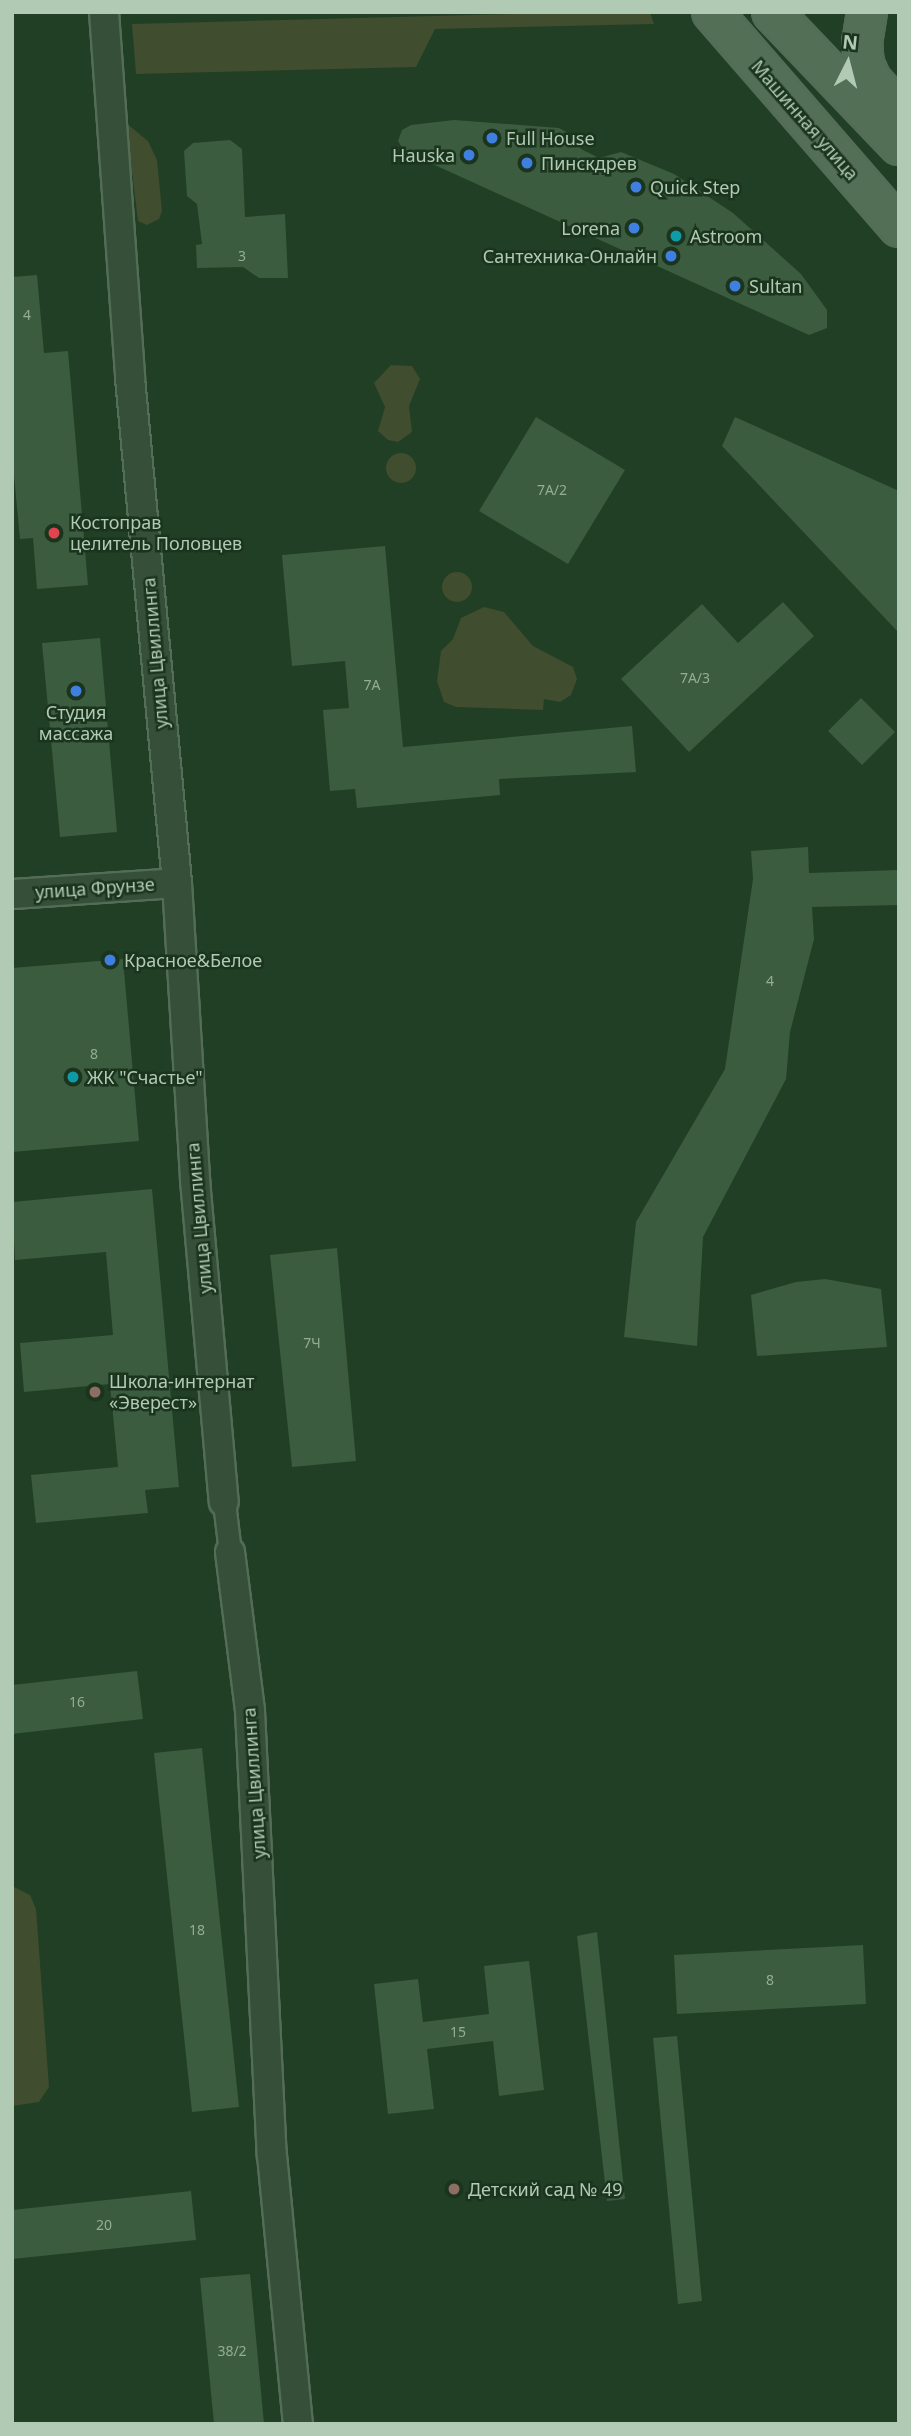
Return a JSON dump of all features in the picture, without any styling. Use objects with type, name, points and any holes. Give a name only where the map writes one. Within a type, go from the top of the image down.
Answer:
[{"type":"main road","name":"Машинная улица","points":[[712,12],[899,227]]},
{"type":"main road","points":[[772,12],[899,145]]},
{"type":"main road","points":[[867,12],[862,42],[864,64],[871,80],[899,111]]},
{"type":"street","name":"улица Цвиллинга","points":[[104,12],[130,378],[177,883],[195,1180],[224,1502],[250,1711],[272,2155],[298,2424]]},
{"type":"street","name":"улица Фрунзе","points":[[12,894],[177,883]]},
{"type":"green space","points":[[650,12],[654,24],[435,29],[416,67],[136,74],[132,24]]},
{"type":"green space","points":[[126,123],[148,141],[157,160],[162,211],[159,219],[147,225],[138,221]]},
{"type":"green space","points":[[391,365],[412,366],[420,379],[409,406],[412,432],[398,442],[388,440],[378,431],[385,407],[374,383]]},
{"type":"green space","points":[[401,453],[407,454],[415,462],[415,474],[407,482],[401,483],[395,482],[387,474],[386,468],[387,462],[395,454]]},
{"type":"green space","points":[[457,572],[463,573],[471,581],[471,593],[463,601],[457,602],[451,601],[443,593],[442,587],[443,581],[451,573]]},
{"type":"green space","points":[[484,607],[504,612],[533,646],[573,667],[577,679],[571,695],[560,702],[544,699],[543,710],[456,707],[444,702],[437,681],[441,651],[453,639],[461,618]]},
{"type":"green space","points":[[12,1886],[30,1895],[36,1909],[49,2087],[39,2102],[12,2106]]},
{"type":"building","name":"Astroom","points":[[454,120],[559,128],[575,137],[581,149],[599,158],[621,152],[674,174],[733,213],[801,274],[827,310],[827,328],[809,335],[404,151],[398,141],[402,130],[411,125]]},
{"type":"building","points":[[230,140],[242,149],[245,217],[285,214],[288,278],[259,278],[243,267],[197,268],[196,245],[202,244],[197,204],[187,196],[184,151],[193,143]]},
{"type":"building","points":[[37,275],[44,353],[68,351],[88,585],[37,589],[33,538],[20,539],[12,454],[12,277]]},
{"type":"building","points":[[536,417],[625,470],[568,564],[479,511]]},
{"type":"building","points":[[735,417],[899,491],[899,633],[722,446]]},
{"type":"building","points":[[385,546],[403,747],[632,726],[636,772],[499,779],[500,795],[357,808],[355,789],[330,791],[323,710],[349,708],[345,661],[292,666],[282,555]]},
{"type":"building","points":[[783,602],[814,636],[689,752],[621,679],[702,604],[738,643]]},
{"type":"building","points":[[100,638],[117,832],[60,837],[42,643]]},
{"type":"building","points":[[861,698],[895,732],[862,765],[828,731]]},
{"type":"building","points":[[808,847],[809,873],[899,870],[899,905],[812,907],[814,939],[790,1032],[786,1079],[703,1237],[697,1346],[624,1337],[636,1222],[725,1069],[753,879],[751,851]]},
{"type":"building","name":"ЖК \"Счастье\"","points":[[123,959],[139,1141],[12,1152],[12,968]]},
{"type":"building","points":[[152,1189],[179,1487],[145,1490],[148,1513],[36,1523],[31,1475],[118,1467],[110,1384],[24,1392],[20,1343],[113,1335],[106,1252],[15,1260],[12,1202]]},
{"type":"building","points":[[337,1248],[356,1461],[292,1467],[270,1255]]},
{"type":"building","points":[[825,1279],[881,1289],[887,1347],[757,1356],[751,1295],[796,1282]]},
{"type":"building","points":[[137,1671],[143,1719],[12,1734],[12,1685]]},
{"type":"building","points":[[202,1748],[239,2107],[192,2112],[154,1753]]},
{"type":"building","points":[[597,1932],[625,2199],[607,2201],[577,1936]]},
{"type":"building","points":[[863,1945],[866,2004],[677,2014],[674,1955]]},
{"type":"building","points":[[529,1961],[544,2090],[499,2096],[493,2041],[427,2049],[434,2109],[388,2114],[374,1984],[418,1979],[423,2022],[489,2014],[484,1966]]},
{"type":"building","points":[[677,2036],[702,2301],[678,2304],[653,2038]]},
{"type":"building","points":[[191,2191],[196,2240],[12,2259],[12,2210]]},
{"type":"building","points":[[250,2274],[264,2424],[214,2424],[200,2278]]},
{"type":"place","name":"Full House","points":[[492,138]]},
{"type":"place","name":"Hauska","points":[[469,155]]},
{"type":"place","name":"Пинскдрев","points":[[527,163]]},
{"type":"place","name":"Quick Step","points":[[636,187]]},
{"type":"place","name":"Lorena","points":[[634,228]]},
{"type":"place","name":"Astroom","points":[[676,236]]},
{"type":"place","name":"Сантехника-Онлайн","points":[[671,256]]},
{"type":"place","name":"Sultan","points":[[735,286]]},
{"type":"place","name":"Костоправ целитель Половцев","points":[[54,533]]},
{"type":"place","name":"Студия массажа","points":[[76,691]]},
{"type":"place","name":"Красное&Белое","points":[[110,960]]},
{"type":"place","name":"ЖК \"Счастье\"","points":[[73,1077]]},
{"type":"place","name":"Школа-интернат «Эверест»","points":[[95,1392]]},
{"type":"place","name":"Детский сад № 49","points":[[454,2189]]}]
